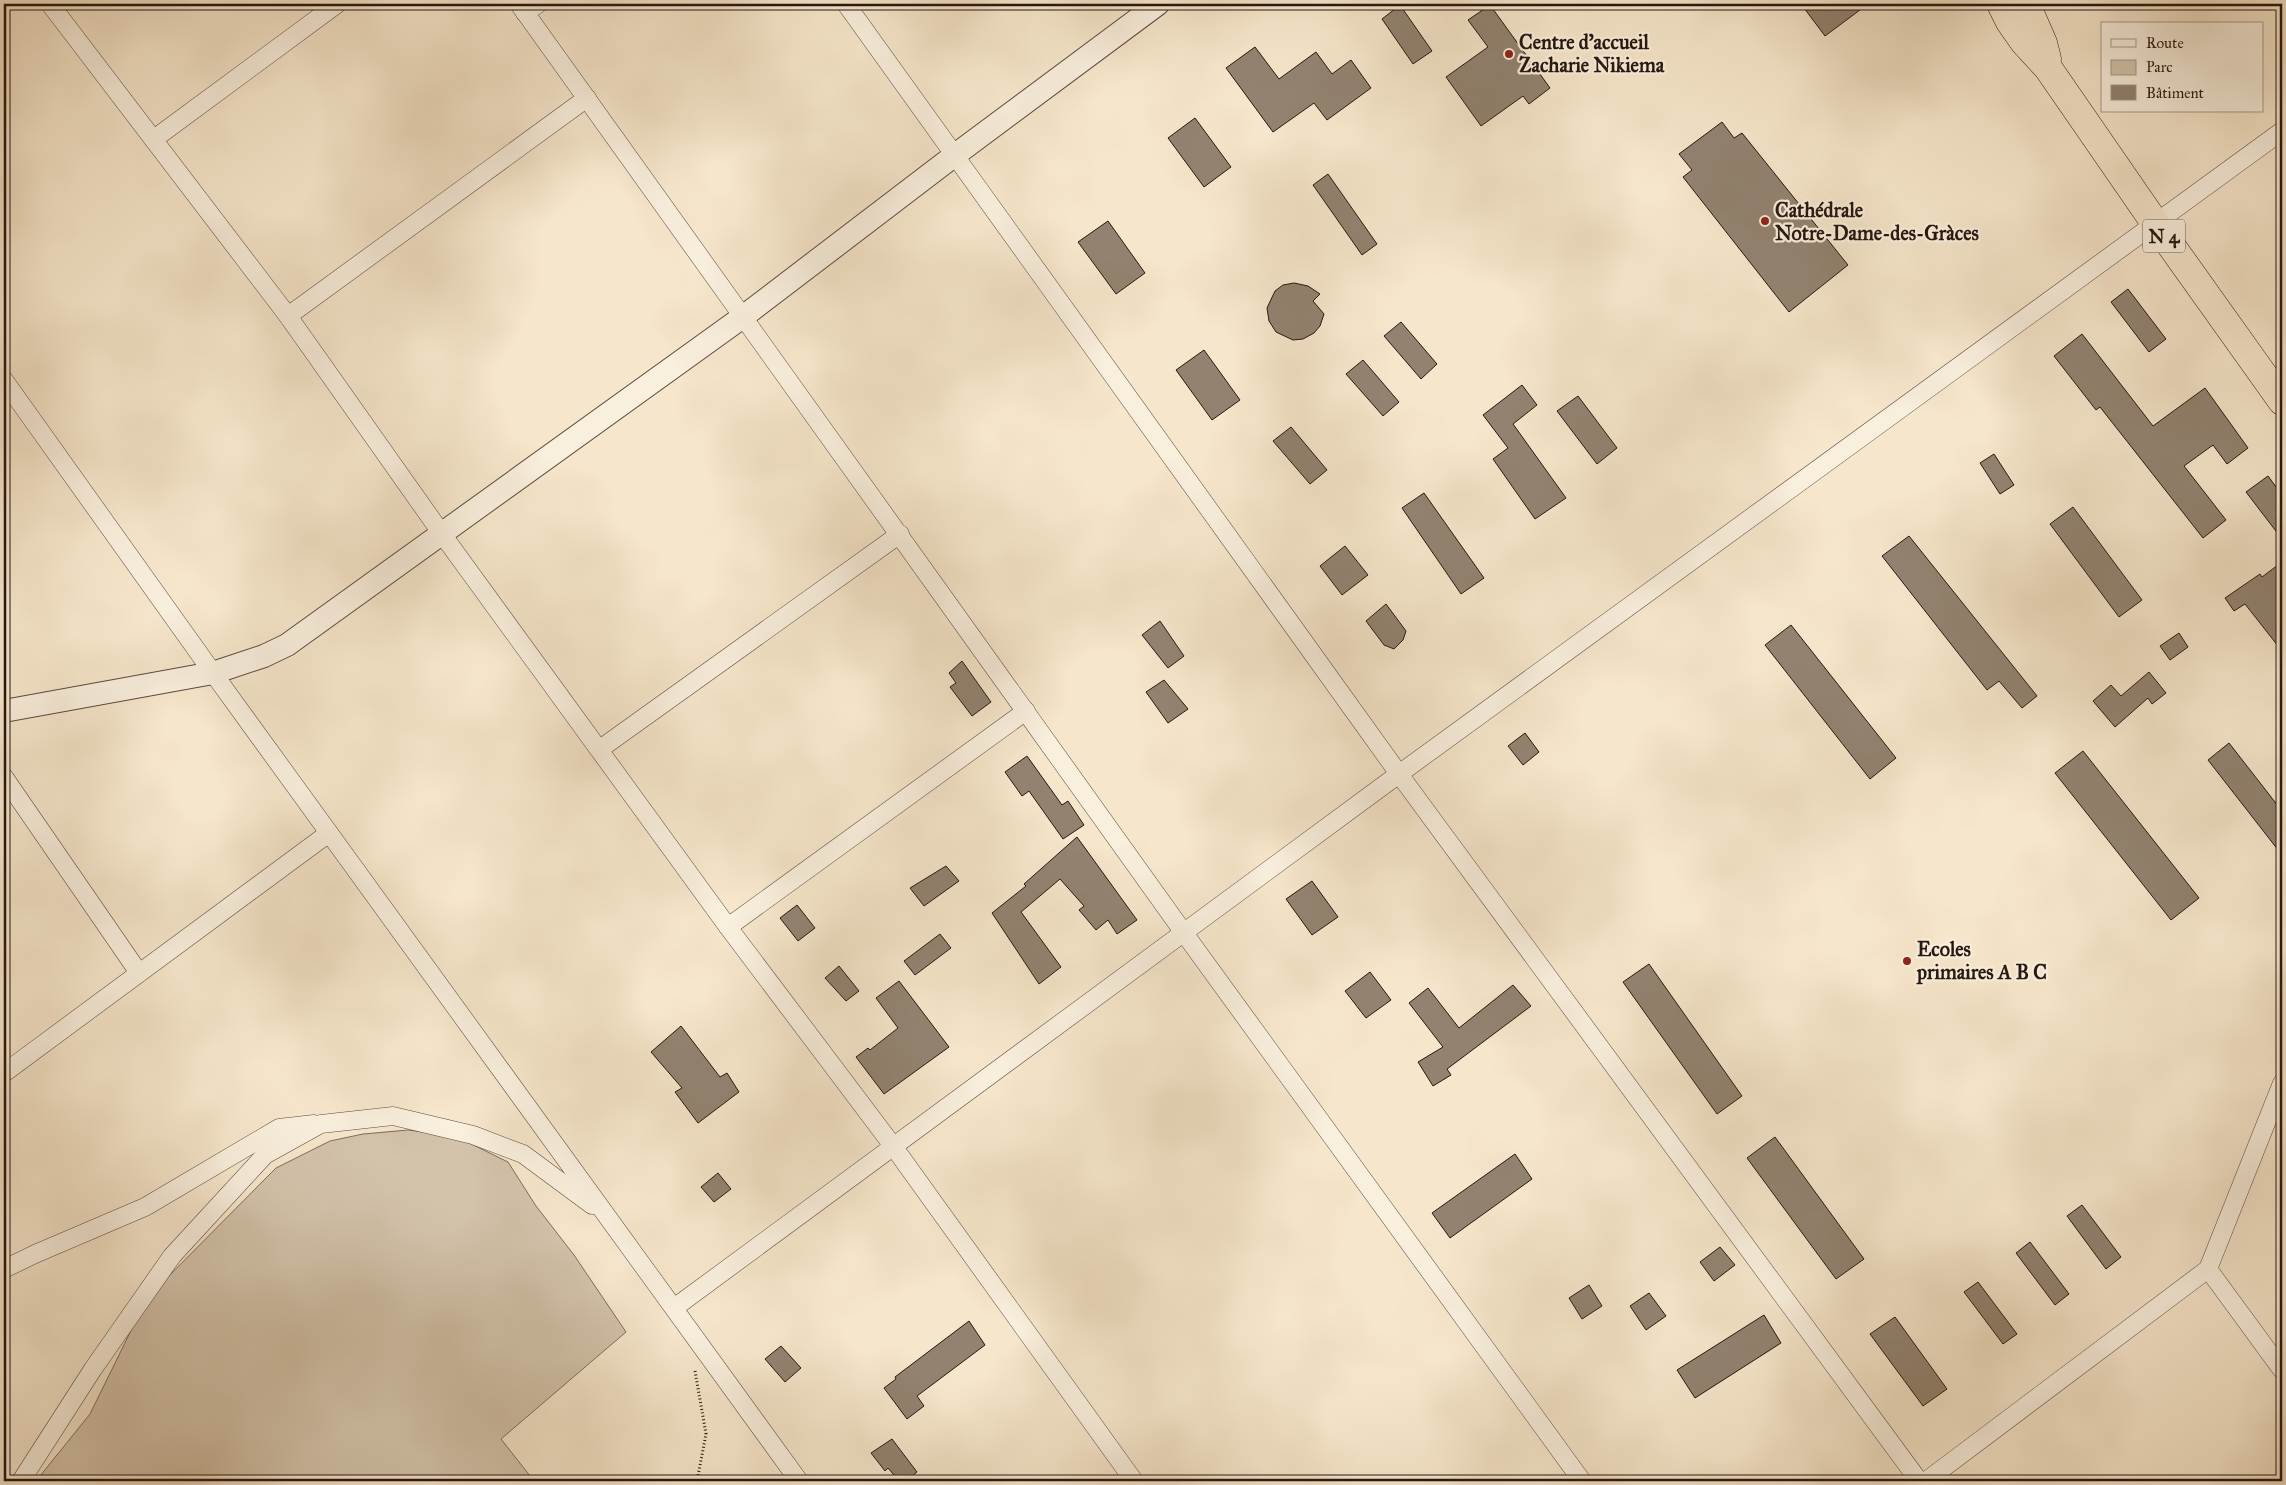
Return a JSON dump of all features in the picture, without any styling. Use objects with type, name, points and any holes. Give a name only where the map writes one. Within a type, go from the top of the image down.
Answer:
[{"type":"highway","name":"N 4","points":[[2001,4],[2010,22],[2024,42],[2048,68],[2155,223],[2282,401]]},
{"type":"highway","name":"N 4","points":[[2026,4],[2043,43],[2048,68]]},
{"type":"street","points":[[50,4],[288,316],[442,534],[728,927],[893,1146],[1134,1481]]},
{"type":"street","points":[[154,138],[337,4]]},
{"type":"street","points":[[846,4],[1399,774],[1919,1481]]},
{"type":"street","points":[[4,711],[213,673],[264,656],[287,645],[744,316],[955,154],[1158,4]]},
{"type":"street","points":[[527,7],[587,98],[1184,933],[1582,1481]]},
{"type":"street","points":[[288,316],[587,98]]},
{"type":"street","points":[[674,1308],[1399,774],[2282,131]]},
{"type":"street","points":[[4,380],[213,673],[799,1481]]},
{"type":"street","points":[[600,749],[900,534]]},
{"type":"street","points":[[728,927],[1026,711]]},
{"type":"street","points":[[4,777],[140,973]]},
{"type":"street","points":[[4,1073],[329,833]]},
{"type":"street","points":[[1926,1481],[2208,1269],[2282,1083]]},
{"type":"street","points":[[4,1270],[35,1254],[145,1207],[279,1128],[393,1116],[473,1135],[522,1154],[606,1215]]},
{"type":"street","points":[[21,1481],[93,1369],[172,1256],[265,1155],[322,1124]]},
{"type":"street","points":[[2208,1269],[2282,1370]]},
{"type":"path","points":[[694,1366],[706,1434],[697,1481]]},
{"type":"green space","points":[[408,1130],[455,1136],[508,1162],[536,1206],[574,1255],[626,1332],[501,1439],[534,1481],[36,1481],[90,1414],[147,1298],[276,1168],[330,1141],[363,1134]]},
{"type":"building","points":[[1801,4],[1868,4],[1825,36]]},
{"type":"building","points":[[1400,5],[1432,51],[1413,64],[1382,19]]},
{"type":"building","points":[[1490,5],[1550,88],[1529,104],[1523,96],[1481,126],[1446,77],[1488,47],[1468,20]]},
{"type":"building","points":[[1255,47],[1279,79],[1316,52],[1332,74],[1351,60],[1371,88],[1327,120],[1314,103],[1273,132],[1226,68]]},
{"type":"building","points":[[1195,118],[1231,167],[1204,187],[1168,138]]},
{"type":"building","name":"Cathédrale Notre-Dame-des-Gràces","points":[[1722,122],[1734,138],[1742,133],[1848,265],[1789,312],[1683,177],[1692,170],[1679,154]]},
{"type":"building","points":[[1328,174],[1377,244],[1362,255],[1313,185]]},
{"type":"building","points":[[1108,221],[1145,273],[1116,294],[1078,242]]},
{"type":"building","points":[[1294,283],[1308,286],[1320,294],[1313,301],[1324,314],[1320,326],[1314,333],[1303,339],[1293,340],[1276,332],[1269,321],[1267,308],[1275,291],[1283,285]]},
{"type":"building","points":[[2128,289],[2166,339],[2149,352],[2111,302]]},
{"type":"building","points":[[1401,322],[1437,364],[1421,379],[1384,336]]},
{"type":"building","points":[[2082,334],[2153,426],[2205,388],[2248,448],[2227,464],[2213,445],[2184,466],[2226,520],[2203,538],[2100,407],[2096,410],[2054,356]]},
{"type":"building","points":[[1204,350],[1240,400],[1212,420],[1176,370]]},
{"type":"building","points":[[1363,360],[1399,402],[1383,416],[1346,374]]},
{"type":"building","points":[[1522,385],[1537,405],[1513,424],[1566,498],[1535,519],[1493,459],[1508,448],[1483,415]]},
{"type":"building","points":[[1578,396],[1617,448],[1597,464],[1557,411]]},
{"type":"building","points":[[1291,427],[1327,470],[1310,484],[1273,441]]},
{"type":"building","points":[[1994,454],[2014,485],[2000,494],[1980,463]]},
{"type":"building","points":[[2268,476],[2282,495],[2282,539],[2246,492]]},
{"type":"building","points":[[1424,493],[1484,578],[1461,594],[1402,508]]},
{"type":"building","points":[[2073,507],[2142,600],[2119,617],[2050,524]]},
{"type":"building","points":[[1909,536],[2037,696],[2022,708],[1999,681],[1987,690],[1882,556]]},
{"type":"building","points":[[1345,546],[1368,575],[1342,595],[1320,566]]},
{"type":"building","points":[[2282,562],[2282,651],[2245,604],[2234,611],[2225,598],[2260,574],[2262,577]]},
{"type":"building","points":[[1386,604],[1406,631],[1403,640],[1394,649],[1384,645],[1366,621]]},
{"type":"building","points":[[1160,621],[1184,656],[1168,668],[1142,635]]},
{"type":"building","points":[[1791,625],[1896,758],[1870,779],[1765,645]]},
{"type":"building","points":[[2179,633],[2188,647],[2170,660],[2160,646]]},
{"type":"building","points":[[962,661],[991,702],[972,716],[950,687],[956,683],[949,673]]},
{"type":"building","points":[[2149,672],[2166,693],[2152,704],[2148,698],[2115,727],[2093,701],[2111,685],[2121,696]]},
{"type":"building","points":[[1164,680],[1188,709],[1168,723],[1146,692]]},
{"type":"building","points":[[1525,733],[1539,752],[1523,765],[1508,746]]},
{"type":"building","points":[[2229,743],[2282,811],[2282,855],[2208,760]]},
{"type":"building","points":[[2083,751],[2199,898],[2171,920],[2055,773]]},
{"type":"building","points":[[1027,756],[1062,805],[1068,801],[1084,825],[1063,839],[1029,791],[1022,796],[1005,772]]},
{"type":"building","points":[[1077,837],[1137,920],[1117,934],[1108,920],[1096,930],[1079,910],[1084,906],[1060,879],[1021,912],[1061,967],[1039,984],[992,913],[1026,886],[1024,884]]},
{"type":"building","points":[[946,866],[959,881],[924,906],[910,888]]},
{"type":"building","points":[[1312,881],[1338,917],[1312,935],[1286,899]]},
{"type":"building","points":[[797,905],[815,928],[798,941],[780,918]]},
{"type":"building","points":[[940,934],[951,948],[915,975],[904,961]]},
{"type":"building","points":[[1649,964],[1742,1096],[1717,1114],[1623,982]]},
{"type":"building","points":[[839,966],[859,991],[846,1001],[825,978]]},
{"type":"building","points":[[1370,972],[1391,1000],[1366,1018],[1345,991]]},
{"type":"building","points":[[899,981],[949,1047],[884,1094],[856,1057],[868,1048],[870,1050],[898,1028],[876,998]]},
{"type":"building","points":[[1513,985],[1531,1006],[1447,1069],[1451,1075],[1433,1086],[1418,1062],[1443,1047],[1409,1003],[1428,988],[1459,1028]]},
{"type":"building","points":[[681,1026],[720,1077],[727,1073],[739,1092],[698,1123],[675,1092],[682,1088],[651,1052]]},
{"type":"building","points":[[1775,1137],[1864,1259],[1836,1279],[1747,1158]]},
{"type":"building","points":[[1515,1154],[1532,1179],[1450,1238],[1432,1213]]},
{"type":"building","points":[[718,1173],[731,1189],[714,1202],[701,1187]]},
{"type":"building","points":[[2082,1205],[2121,1257],[2106,1269],[2067,1216]]},
{"type":"building","points":[[2030,1242],[2069,1294],[2055,1305],[2016,1253]]},
{"type":"building","points":[[1720,1247],[1735,1265],[1714,1281],[1700,1262]]},
{"type":"building","points":[[1978,1282],[2017,1334],[2003,1344],[1964,1292]]},
{"type":"building","points":[[1589,1285],[1602,1306],[1582,1319],[1569,1298]]},
{"type":"building","points":[[1649,1293],[1666,1316],[1646,1330],[1630,1306]]},
{"type":"building","points":[[1764,1315],[1781,1343],[1695,1398],[1677,1370]]},
{"type":"building","points":[[1895,1317],[1947,1389],[1923,1406],[1870,1334]]},
{"type":"building","points":[[969,1321],[985,1345],[917,1396],[924,1406],[907,1419],[884,1388],[896,1379],[895,1377]]},
{"type":"building","points":[[781,1346],[801,1368],[785,1382],[765,1359]]},
{"type":"building","points":[[892,1439],[917,1472],[906,1481],[899,1481],[888,1468],[885,1471],[871,1453]]},
{"type":"place","name":"Centre d'accueil Zacharie Nikiema","points":[[1509,54]]},
{"type":"place","name":"Cathédrale Notre-Dame-des-Gràces","points":[[1765,221]]},
{"type":"place","name":"Ecoles primaires A B C","points":[[1907,961]]}]
